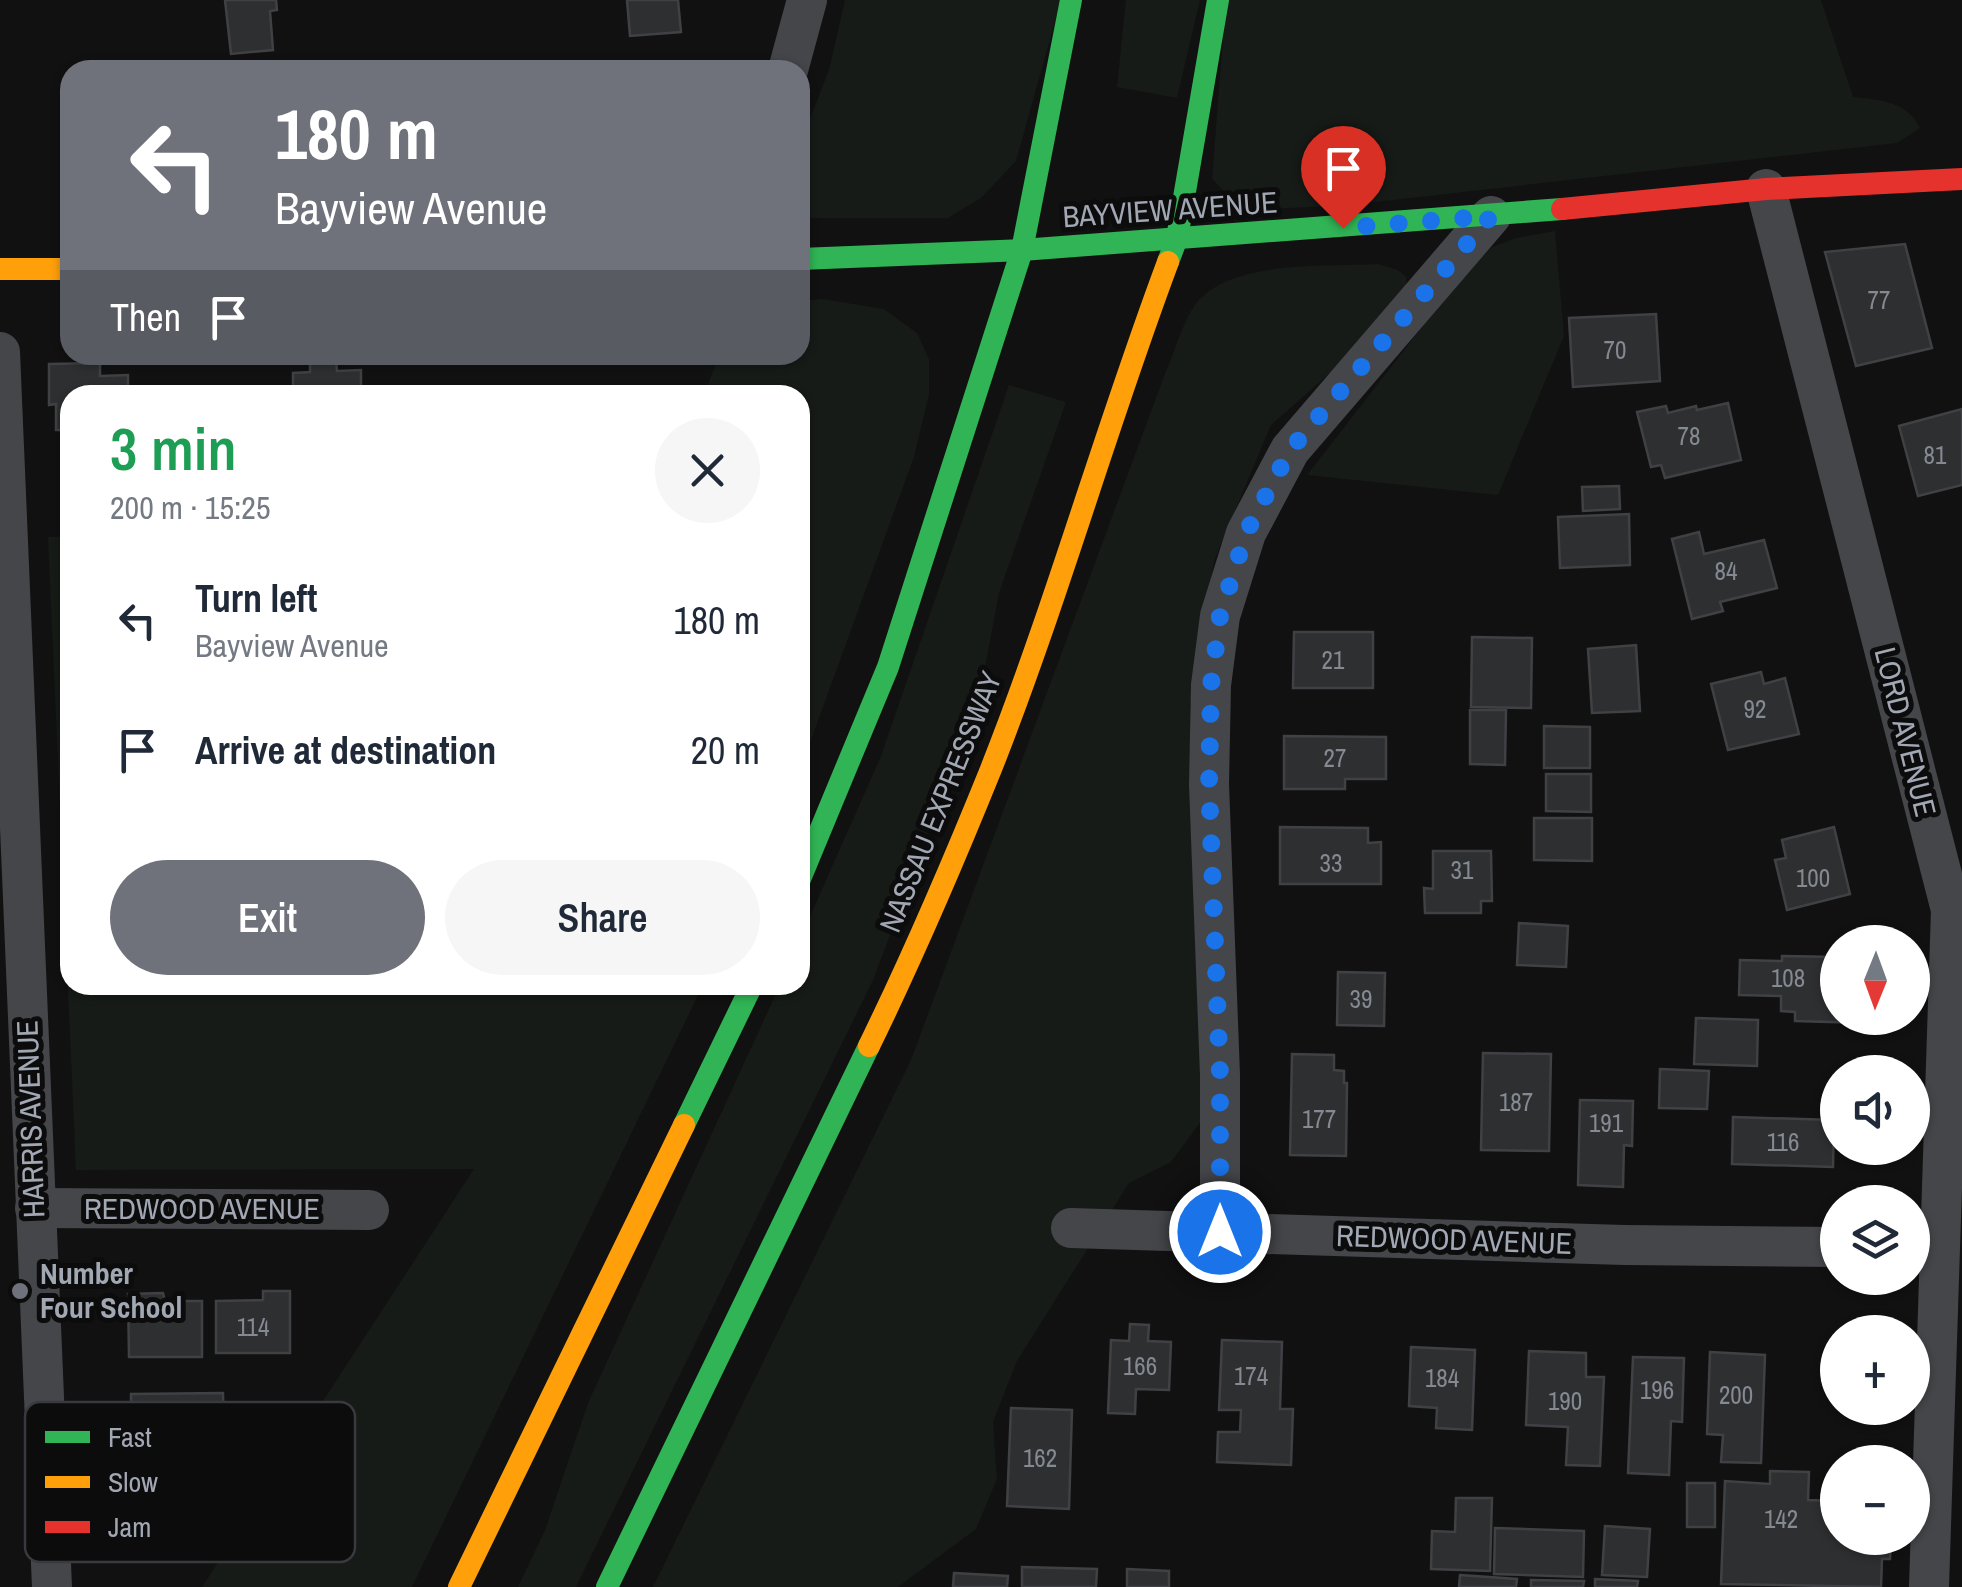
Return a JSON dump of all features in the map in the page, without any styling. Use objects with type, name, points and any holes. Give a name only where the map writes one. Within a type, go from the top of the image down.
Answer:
[{"type":"main road","points":[[810,855],[916,590],[1022,250],[1071,0]]},
{"type":"main road","name":"NASSAU EXPRESSWAY","points":[[607,1587],[900,982],[964,836],[1044,623],[1123,382],[1177,238],[1218,0]]},
{"type":"main road","name":"BAYVIEW AVENUE","points":[[810,259],[1022,250],[1491,216],[1766,189],[1962,179]]},
{"type":"main road","points":[[0,270],[60,269]]},
{"type":"main road","points":[[459,1587],[747,995]]},
{"type":"street","points":[[791,60],[807,0]]},
{"type":"street","name":"LORD AVENUE","points":[[1766,189],[1951,910],[1930,1587]]},
{"type":"street","points":[[1220,1232],[1220,1075],[1209,784],[1211,685],[1220,616],[1246,533],[1290,450],[1491,216]]},
{"type":"street","name":"HARRIS AVENUE","points":[[0,352],[44,1402]]},
{"type":"street","name":"REDWOOD AVENUE","points":[[35,1208],[369,1210]]},
{"type":"street","name":"REDWOOD AVENUE","points":[[1071,1228],[1625,1245],[1820,1247]]},
{"type":"street","name":"HARRIS AVENUE","points":[[51,1562],[52,1587]]},
{"type":"shaded area","points":[[845,0],[1061,0],[1016,161],[981,198],[948,218],[810,218],[810,118],[829,70]]},
{"type":"shaded area","points":[[1126,0],[1200,0],[1177,98],[1117,87]]},
{"type":"shaded area","points":[[1226,0],[1821,0],[1853,97],[1900,107],[1920,128],[1897,143],[1348,205],[1269,209],[1229,196],[1212,179]]},
{"type":"shaded area","points":[[1555,231],[1564,336],[1498,495],[1307,475],[1461,277],[1492,247]]},
{"type":"shaded area","points":[[1378,264],[1406,277],[1407,291],[1347,358],[1271,425],[1214,561],[1190,706],[1205,1116],[1171,1162],[1129,1183],[1017,1361],[993,1422],[997,1479],[976,1529],[898,1587],[653,1587],[911,1060],[1190,313],[1209,291],[1253,273],[1305,266]]},
{"type":"shaded area","points":[[810,300],[884,309],[917,333],[929,359],[929,394],[914,457],[810,743],[810,385],[708,385],[715,365],[810,365]]},
{"type":"shaded area","points":[[1009,385],[1066,402],[999,593],[979,700],[873,980],[576,1587],[518,1587],[545,1530],[588,1403],[775,995],[810,995],[810,916],[881,756]]},
{"type":"shaded area","points":[[48,537],[60,537],[60,808]]},
{"type":"shaded area","points":[[68,995],[698,995],[412,1587],[202,1587],[218,1562],[355,1562],[355,1402],[322,1402],[474,1169],[76,1170]]},
{"type":"building","points":[[225,0],[276,0],[277,10],[270,11],[273,50],[231,54]]},
{"type":"building","points":[[627,0],[678,0],[681,32],[630,36]]},
{"type":"building","points":[[1905,244],[1932,348],[1856,366],[1825,252]]},
{"type":"building","points":[[1656,314],[1660,381],[1573,387],[1569,318]]},
{"type":"building","points":[[49,364],[100,365],[100,376],[128,375],[128,385],[60,385],[60,430],[56,430],[56,404],[49,405]]},
{"type":"building","points":[[310,365],[336,365],[337,371],[361,370],[361,385],[293,385],[293,373],[310,372]]},
{"type":"building","points":[[1728,403],[1741,460],[1665,478],[1661,465],[1651,467],[1637,412],[1666,406],[1668,413]]},
{"type":"building","points":[[1962,409],[1962,485],[1918,496],[1899,426]]},
{"type":"building","points":[[1619,486],[1620,509],[1583,511],[1582,487]]},
{"type":"building","points":[[1629,514],[1630,565],[1560,568],[1558,517]]},
{"type":"building","points":[[1699,532],[1704,554],[1764,540],[1777,588],[1720,602],[1723,611],[1692,619],[1672,539]]},
{"type":"building","points":[[1294,632],[1373,632],[1373,688],[1293,688]]},
{"type":"building","points":[[1472,637],[1532,638],[1531,708],[1471,707]]},
{"type":"building","points":[[1636,645],[1640,711],[1592,713],[1588,649]]},
{"type":"building","points":[[1761,672],[1764,684],[1785,678],[1799,734],[1728,750],[1711,684]]},
{"type":"building","points":[[1470,710],[1506,710],[1505,765],[1470,764]]},
{"type":"building","points":[[1544,726],[1590,727],[1590,768],[1544,768]]},
{"type":"building","points":[[1284,736],[1386,737],[1386,779],[1345,779],[1345,789],[1284,789]]},
{"type":"building","points":[[1546,774],[1591,774],[1591,812],[1546,811]]},
{"type":"building","points":[[1534,818],[1592,818],[1592,861],[1534,860]]},
{"type":"building","points":[[1280,827],[1368,828],[1368,843],[1381,842],[1381,884],[1280,884]]},
{"type":"building","points":[[1834,827],[1850,894],[1787,910],[1775,860],[1786,858],[1782,840]]},
{"type":"building","points":[[1433,851],[1491,851],[1492,901],[1481,901],[1481,913],[1425,913],[1424,888],[1433,889]]},
{"type":"building","points":[[1519,923],[1568,926],[1566,967],[1517,965]]},
{"type":"building","points":[[1782,956],[1820,957],[1820,1022],[1795,1021],[1795,1012],[1781,1011],[1781,996],[1739,995],[1740,960],[1782,961]]},
{"type":"building","points":[[1338,972],[1385,973],[1384,1026],[1337,1025]]},
{"type":"building","points":[[1696,1018],[1758,1020],[1757,1066],[1694,1064]]},
{"type":"building","points":[[1483,1053],[1551,1054],[1549,1151],[1481,1150]]},
{"type":"building","points":[[1292,1054],[1334,1055],[1334,1070],[1344,1071],[1346,1156],[1290,1155]]},
{"type":"building","points":[[1660,1069],[1709,1071],[1707,1109],[1659,1108]]},
{"type":"building","points":[[1580,1100],[1633,1101],[1632,1146],[1624,1145],[1623,1187],[1578,1185]]},
{"type":"building","points":[[1733,1117],[1820,1120],[1820,1165],[1833,1165],[1833,1167],[1732,1164]]},
{"type":"building","points":[[263,1291],[290,1291],[290,1353],[216,1353],[216,1301],[263,1300]]},
{"type":"building","points":[[163,1293],[165,1301],[202,1301],[202,1357],[129,1357],[128,1294]]},
{"type":"building","points":[[1130,1324],[1149,1325],[1148,1341],[1171,1342],[1169,1390],[1136,1389],[1135,1414],[1108,1413],[1111,1340],[1129,1341]]},
{"type":"building","points":[[1222,1340],[1282,1342],[1280,1409],[1293,1409],[1291,1465],[1217,1462],[1218,1432],[1240,1432],[1241,1410],[1219,1410]]},
{"type":"building","points":[[1411,1347],[1475,1350],[1472,1430],[1436,1428],[1437,1408],[1409,1406]]},
{"type":"building","points":[[1529,1351],[1586,1353],[1586,1377],[1604,1377],[1600,1466],[1566,1465],[1568,1427],[1526,1425]]},
{"type":"building","points":[[1710,1352],[1765,1355],[1761,1463],[1721,1462],[1723,1435],[1707,1434]]},
{"type":"building","points":[[1633,1357],[1684,1358],[1682,1422],[1671,1421],[1669,1475],[1628,1473]]},
{"type":"building","points":[[223,1393],[223,1402],[131,1402],[131,1394]]},
{"type":"building","points":[[1011,1408],[1072,1410],[1069,1509],[1007,1506]]},
{"type":"building","points":[[1770,1471],[1809,1472],[1808,1500],[1820,1500],[1820,1555],[1890,1555],[1890,1559],[1882,1559],[1881,1587],[1721,1584],[1725,1481],[1770,1484]]},
{"type":"building","points":[[1687,1483],[1715,1483],[1715,1527],[1687,1527]]},
{"type":"building","points":[[1456,1498],[1492,1498],[1490,1571],[1431,1569],[1432,1531],[1455,1532]]},
{"type":"building","points":[[1605,1526],[1650,1529],[1647,1577],[1602,1575]]},
{"type":"building","points":[[1495,1528],[1584,1531],[1583,1577],[1494,1574]]},
{"type":"building","points":[[1022,1567],[1097,1569],[1096,1587],[1022,1587]]},
{"type":"building","points":[[1127,1569],[1169,1571],[1169,1587],[1127,1587]]},
{"type":"building","points":[[954,1573],[1008,1576],[1007,1587],[953,1587]]},
{"type":"building","points":[[1460,1575],[1517,1579],[1516,1587],[1459,1587]]},
{"type":"building","points":[[1595,1579],[1638,1581],[1637,1587],[1595,1587]]},
{"type":"building","points":[[1531,1580],[1584,1581],[1583,1587],[1531,1587]]},
{"type":"traffic: fast","points":[[810,855],[888,667],[1022,250],[1071,0]]},
{"type":"traffic: fast","points":[[1168,262],[1177,238],[1218,0]]},
{"type":"traffic: fast","points":[[810,259],[1022,250],[1562,209]]},
{"type":"traffic: fast","points":[[684,1125],[747,995]]},
{"type":"traffic: fast","points":[[607,1587],[869,1046]]},
{"type":"traffic: slow","points":[[869,1046],[991,769],[1168,262]]},
{"type":"traffic: slow","points":[[0,269],[60,269]]},
{"type":"traffic: slow","points":[[459,1587],[684,1125]]},
{"type":"traffic: jam","points":[[1562,209],[1766,189],[1962,179]]},
{"type":"place","name":"Number Four School","points":[[20,1291]]},
{"type":"route","points":[[1220,1232],[1220,1075],[1209,784],[1211,685],[1220,616],[1246,533],[1290,450],[1491,216],[1343,228]]}]
